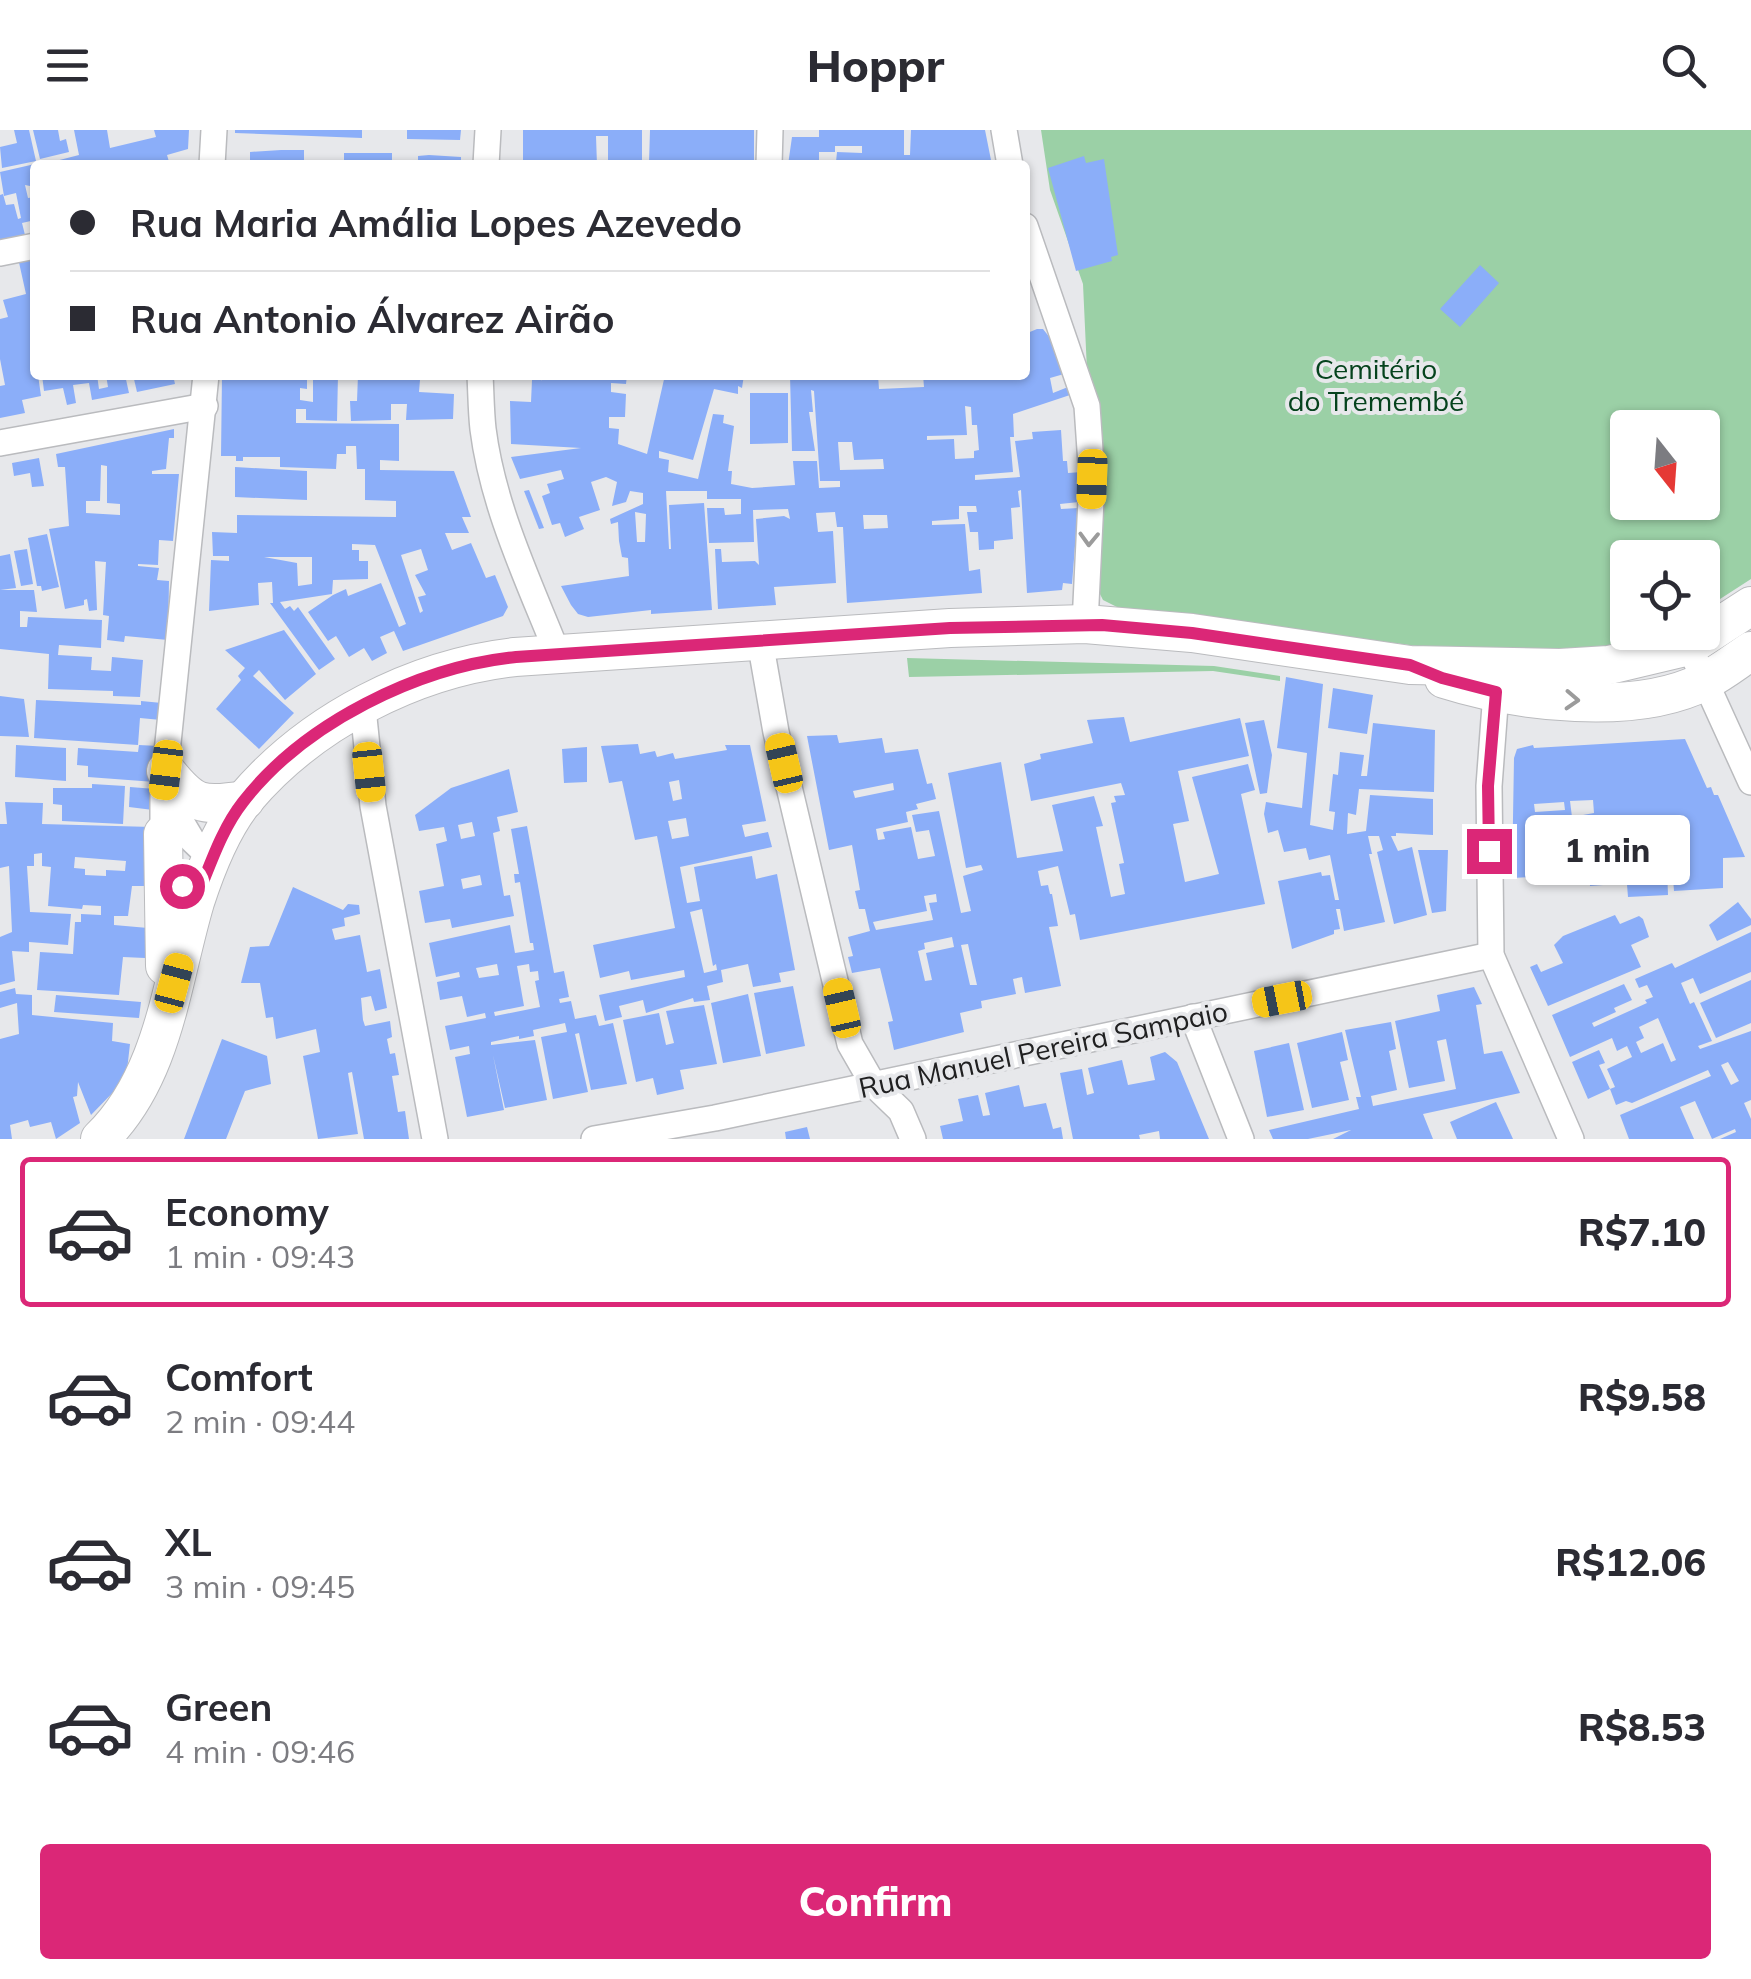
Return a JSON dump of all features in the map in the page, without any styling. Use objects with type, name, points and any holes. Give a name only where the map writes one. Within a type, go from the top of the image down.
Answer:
[{"type":"main road","points":[[1720,626],[1751,606]]},
{"type":"main road","points":[[106,1137],[144,1080],[196,899],[227,826],[245,800],[298,747],[363,708],[446,669],[490,660],[558,655],[978,627],[1085,624],[1192,633],[1410,665],[1560,668],[1609,665],[1672,650]]},
{"type":"main road","points":[[1410,665],[1496,692],[1576,702],[1661,697],[1706,681],[1751,652]]},
{"type":"main road","points":[[164,781],[205,804],[245,800]]},
{"type":"main road","points":[[163,834],[166,1014]]},
{"type":"street","points":[[212,160],[214,130]]},
{"type":"street","points":[[486,160],[488,130]]},
{"type":"street","points":[[769,160],[770,130]]},
{"type":"street","points":[[1004,130],[1009,160]]},
{"type":"street","points":[[1030,240],[1079,376],[1091,433],[1085,624]]},
{"type":"street","points":[[0,253],[30,247]]},
{"type":"street","points":[[1030,302],[1049,292]]},
{"type":"street","points":[[196,899],[182,886],[172,867],[163,834],[164,781],[206,380]]},
{"type":"street","points":[[480,380],[482,428],[492,480],[511,539],[558,655]]},
{"type":"street","points":[[0,443],[205,406]]},
{"type":"street","points":[[760,641],[780,750],[850,1044],[872,1084],[901,1111],[913,1139]]},
{"type":"street","points":[[1691,650],[1751,782]]},
{"type":"street","points":[[1496,692],[1488,786],[1491,955],[1571,1139]]},
{"type":"street","points":[[363,708],[373,806],[435,1139]]},
{"type":"street","points":[[164,781],[192,840],[212,859]]},
{"type":"street","name":"Rua Manuel Pereira Sampaio","points":[[594,1139],[715,1118],[1491,955]]},
{"type":"street","points":[[1193,1017],[1241,1139]]},
{"type":"green space","name":"Cemitério do Tremembé","points":[[1041,130],[1751,130],[1751,579],[1720,599],[1720,540],[1610,540],[1610,647],[1542,654],[1461,651],[1123,610],[1103,600],[1097,588],[1083,284],[1050,190]]},
{"type":"green space","points":[[907,658],[1214,666],[1280,676],[1280,681],[1213,671],[909,677]]},
{"type":"building","points":[[14,130],[29,130],[36,160],[2,168],[0,147],[17,143]]},
{"type":"building","points":[[33,130],[58,130],[60,141],[66,139],[69,152],[40,159]]},
{"type":"building","points":[[74,130],[107,130],[110,148],[156,137],[154,130],[189,130],[188,149],[167,155],[168,160],[60,160],[79,155]]},
{"type":"building","points":[[362,130],[362,138],[235,133]]},
{"type":"building","points":[[407,130],[461,130],[460,140],[407,139]]},
{"type":"building","points":[[523,130],[642,130],[642,160],[608,160],[608,136],[596,136],[597,160],[523,160]]},
{"type":"building","points":[[650,130],[754,130],[754,160],[649,160]]},
{"type":"building","points":[[819,130],[904,130],[904,155],[910,155],[911,130],[985,130],[991,160],[836,160],[837,152],[862,153],[862,146],[835,146],[835,152],[819,152],[819,160],[789,160],[792,137],[819,137]]},
{"type":"building","points":[[304,150],[304,160],[250,160],[250,152]]},
{"type":"building","points":[[344,153],[392,153],[392,160],[344,160]]},
{"type":"building","points":[[429,155],[461,157],[418,160],[418,156]]},
{"type":"building","points":[[1084,156],[1086,163],[1104,159],[1118,255],[1111,257],[1112,261],[1076,271],[1048,168]]},
{"type":"building","points":[[30,165],[30,186],[25,185],[30,198],[30,221],[22,223],[26,239],[0,245],[0,195],[3,194],[6,205],[14,204],[18,219],[21,218],[16,193],[4,196],[0,172]]},
{"type":"building","points":[[30,255],[30,380],[39,380],[41,396],[22,400],[25,413],[0,418],[0,386],[5,385],[0,359],[0,319],[8,317],[3,300],[26,294],[18,258]]},
{"type":"building","points":[[1480,265],[1499,283],[1460,327],[1440,309]]},
{"type":"building","points":[[1043,329],[1054,343],[1064,374],[1050,378],[1053,393],[1068,387],[1070,395],[1013,414],[1013,472],[975,475],[975,480],[1020,477],[1015,441],[1033,439],[1032,432],[1061,430],[1063,461],[1067,461],[1068,473],[1082,472],[1079,502],[1060,504],[1061,509],[1078,508],[1072,584],[1063,583],[1062,590],[1027,593],[1021,490],[1020,507],[1011,508],[1013,539],[994,541],[994,549],[979,550],[978,532],[970,532],[967,512],[977,512],[976,506],[959,506],[959,519],[932,521],[932,525],[965,524],[969,571],[980,569],[982,593],[847,603],[843,527],[837,527],[835,512],[816,513],[818,532],[833,531],[836,583],[774,587],[776,605],[718,609],[715,549],[721,549],[722,562],[755,561],[759,565],[756,519],[790,519],[788,509],[753,510],[754,542],[709,543],[707,508],[724,508],[725,515],[741,514],[741,499],[707,499],[707,491],[666,491],[669,549],[669,505],[704,503],[712,610],[651,614],[651,610],[588,617],[578,614],[561,586],[629,576],[628,558],[622,557],[618,522],[611,524],[610,519],[643,504],[643,493],[630,491],[626,502],[612,506],[617,482],[606,477],[591,482],[600,510],[579,517],[584,529],[565,537],[560,523],[552,525],[542,496],[550,493],[547,484],[564,479],[561,470],[520,479],[511,457],[581,448],[511,444],[510,401],[531,402],[532,380],[626,380],[626,384],[611,383],[611,392],[626,394],[625,417],[609,417],[609,428],[619,429],[618,444],[647,454],[664,380],[743,380],[738,394],[714,389],[693,460],[659,451],[659,458],[669,460],[668,472],[698,479],[713,414],[724,415],[723,423],[734,426],[728,471],[732,471],[731,484],[752,488],[795,485],[793,461],[817,461],[819,488],[840,487],[840,481],[820,481],[814,391],[811,390],[813,412],[809,412],[815,451],[792,451],[790,380],[878,380],[879,389],[924,387],[923,380],[1030,380],[1030,332]],"holes":[[[965,406],[971,407],[972,425],[977,425],[979,450],[974,451],[974,458],[955,459],[954,439],[927,440],[927,436],[967,435]],[[838,442],[852,442],[854,460],[883,459],[884,469],[840,470]],[[635,512],[646,514],[645,542],[637,542]],[[863,515],[887,515],[888,528],[864,529]]]},
{"type":"building","points":[[43,380],[98,380],[99,389],[108,387],[107,380],[126,380],[129,393],[92,400],[89,383],[73,385],[76,403],[67,405],[63,388],[44,391]]},
{"type":"building","points":[[134,380],[174,380],[175,384],[137,392]]},
{"type":"building","points":[[222,380],[307,380],[307,389],[300,388],[300,400],[313,402],[313,380],[338,380],[337,421],[306,420],[306,409],[296,409],[296,423],[399,424],[399,461],[380,460],[380,470],[454,471],[471,517],[462,517],[469,533],[445,533],[452,550],[471,543],[486,578],[495,575],[508,607],[503,616],[403,651],[394,631],[380,637],[387,653],[372,661],[364,648],[349,657],[336,636],[328,641],[308,612],[333,595],[346,589],[348,596],[381,583],[399,627],[406,624],[375,545],[352,544],[352,550],[359,550],[359,561],[368,561],[368,579],[333,580],[332,594],[280,602],[285,609],[290,606],[294,611],[298,607],[335,659],[319,670],[270,603],[272,582],[258,583],[259,605],[209,611],[211,560],[229,561],[229,556],[213,556],[212,532],[237,533],[237,515],[396,517],[396,501],[365,500],[365,469],[357,469],[356,446],[346,446],[346,454],[337,454],[336,469],[280,467],[280,457],[243,457],[243,461],[236,461],[236,456],[221,456]],"holes":[[[421,549],[428,570],[415,575],[426,595],[418,597],[423,611],[420,613],[401,555]],[[264,557],[312,557],[312,584],[298,586],[297,563]]]},
{"type":"building","points":[[358,380],[420,380],[419,392],[454,394],[453,419],[406,420],[407,404],[391,404],[391,420],[351,421],[350,401],[357,401]]},
{"type":"building","points":[[750,393],[788,393],[788,443],[750,444]]},
{"type":"building","points":[[174,429],[174,438],[169,438],[166,469],[152,471],[179,474],[173,541],[159,540],[158,565],[138,564],[159,568],[157,580],[169,581],[168,640],[125,636],[124,642],[107,640],[109,616],[103,615],[106,562],[95,561],[97,610],[89,611],[87,599],[84,605],[65,609],[49,529],[69,526],[65,467],[58,467],[56,454]],"holes":[[[101,465],[107,466],[107,503],[120,504],[120,515],[86,513],[86,501],[100,501]]]},
{"type":"building","points":[[39,458],[44,486],[32,487],[30,473],[14,476],[12,463]]},
{"type":"building","points":[[235,467],[307,471],[307,500],[235,497]]},
{"type":"building","points":[[529,490],[544,528],[539,529],[524,491]]},
{"type":"building","points":[[47,534],[59,587],[42,591],[37,586],[28,538]]},
{"type":"building","points":[[27,549],[33,584],[21,586],[14,551]]},
{"type":"building","points":[[10,554],[16,588],[0,590],[0,556]]},
{"type":"building","points":[[0,590],[34,590],[37,612],[20,611],[20,627],[27,627],[28,617],[102,620],[101,648],[59,645],[58,655],[92,657],[91,670],[111,671],[112,657],[143,660],[140,697],[113,696],[113,691],[48,689],[49,654],[0,649]]},
{"type":"building","points":[[284,630],[316,674],[285,700],[259,670],[253,676],[294,713],[259,749],[216,709],[241,680],[238,676],[245,668],[225,650]]},
{"type":"building","points":[[1286,677],[1323,684],[1310,825],[1333,830],[1335,812],[1329,811],[1340,752],[1364,755],[1361,776],[1367,776],[1373,723],[1435,730],[1434,792],[1359,789],[1356,815],[1348,813],[1347,834],[1366,831],[1370,795],[1433,799],[1433,835],[1391,836],[1398,851],[1412,847],[1427,915],[1394,924],[1377,852],[1383,850],[1379,836],[1368,836],[1385,922],[1344,931],[1340,909],[1336,909],[1340,929],[1292,949],[1278,881],[1321,872],[1322,876],[1330,875],[1335,900],[1339,900],[1330,855],[1309,860],[1306,848],[1284,852],[1278,830],[1268,833],[1266,802],[1302,808],[1307,753],[1277,748]]},
{"type":"building","points":[[1333,688],[1373,695],[1367,734],[1328,728]]},
{"type":"building","points":[[0,696],[24,699],[29,737],[0,736]]},
{"type":"building","points":[[36,700],[162,703],[161,720],[140,718],[138,745],[34,738]]},
{"type":"building","points":[[1124,717],[1130,742],[1240,718],[1249,756],[1178,771],[1189,821],[1173,824],[1185,882],[1219,874],[1192,777],[1248,764],[1255,790],[1241,794],[1265,904],[1080,940],[1058,866],[1038,871],[1041,886],[1048,885],[1052,894],[1058,926],[1049,927],[1061,986],[1025,993],[1022,977],[1013,979],[1016,994],[981,1001],[982,1008],[960,1013],[964,1032],[894,1050],[888,1022],[893,1021],[880,968],[852,973],[848,937],[870,931],[865,909],[859,909],[855,891],[860,890],[852,845],[829,850],[807,736],[837,735],[839,743],[882,738],[885,753],[918,749],[927,784],[932,783],[936,799],[916,804],[918,809],[906,812],[908,822],[876,829],[878,840],[885,839],[883,832],[911,827],[918,859],[935,856],[929,830],[916,832],[912,815],[939,811],[961,913],[971,911],[963,876],[983,870],[981,865],[966,868],[948,773],[1001,762],[1017,858],[1063,851],[1052,805],[1094,796],[1103,826],[1096,827],[1111,897],[1125,894],[1119,864],[1124,863],[1111,803],[1116,802],[1114,796],[1125,795],[1121,783],[1031,801],[1024,764],[1041,759],[1040,754],[1093,743],[1087,720]],"holes":[[[893,783],[894,790],[855,798],[853,791]],[[936,894],[937,902],[929,903],[933,920],[876,930],[873,922],[927,911],[924,896]],[[952,937],[954,947],[926,953],[932,980],[925,981],[918,951],[925,949],[924,943]],[[968,944],[977,985],[970,985],[961,945]]]},
{"type":"building","points":[[1264,720],[1272,755],[1267,793],[1260,794],[1245,723]]},
{"type":"building","points":[[1685,739],[1707,788],[1718,795],[1745,857],[1723,858],[1723,888],[1674,891],[1672,866],[1667,867],[1668,895],[1628,897],[1626,872],[1622,872],[1623,879],[1616,879],[1616,884],[1590,886],[1589,874],[1512,878],[1514,758],[1517,749],[1533,745],[1534,748]],"holes":[[[1593,800],[1594,813],[1572,817],[1570,801]],[[1564,802],[1565,810],[1535,812],[1534,804]],[[1625,827],[1627,837],[1631,836],[1632,843],[1637,842],[1639,862],[1625,863],[1625,855],[1611,856],[1609,834],[1534,837],[1537,832]]]},
{"type":"building","points":[[638,744],[640,754],[655,751],[657,757],[673,753],[675,759],[727,750],[725,745],[750,745],[766,821],[742,825],[745,837],[768,832],[772,847],[680,867],[687,903],[700,901],[694,867],[752,856],[756,879],[777,874],[795,970],[779,973],[781,982],[753,987],[748,964],[721,970],[723,982],[707,986],[710,1000],[694,1002],[693,998],[646,1013],[643,1000],[619,1006],[622,1017],[605,1021],[599,995],[685,977],[684,970],[631,980],[629,971],[600,978],[593,945],[675,928],[657,836],[635,840],[622,781],[609,783],[601,746]],"holes":[[[679,780],[682,799],[673,801],[669,782]],[[686,818],[689,836],[672,839],[668,821]],[[702,909],[717,970],[704,973],[690,912]]]},
{"type":"building","points":[[16,745],[66,748],[66,781],[15,777]]},
{"type":"building","points":[[139,745],[158,746],[155,782],[88,777],[88,766],[77,765],[78,748],[138,752]]},
{"type":"building","points":[[587,747],[587,782],[564,783],[562,749]]},
{"type":"building","points":[[509,769],[518,812],[497,817],[500,831],[493,833],[504,896],[510,895],[514,916],[452,928],[450,919],[425,923],[419,891],[444,886],[436,844],[447,841],[444,827],[419,831],[415,815],[451,788]],"holes":[[[472,822],[475,836],[461,839],[458,825]],[[480,875],[482,885],[463,889],[461,879]]]},
{"type":"building","points":[[92,784],[125,786],[123,824],[62,821],[62,805],[53,804],[53,788],[92,788]]},
{"type":"building","points":[[130,787],[155,789],[153,810],[129,807]]},
{"type":"building","points":[[5,802],[43,803],[42,824],[152,827],[147,886],[132,886],[128,916],[114,916],[114,925],[148,928],[145,958],[123,957],[119,995],[37,990],[40,952],[73,954],[75,922],[81,922],[81,914],[101,915],[101,906],[48,906],[51,867],[42,866],[42,853],[34,854],[34,866],[27,866],[30,912],[71,914],[68,945],[29,942],[29,952],[12,951],[15,981],[0,985],[0,937],[12,932],[9,866],[0,868],[0,824],[7,824]],"holes":[[[75,857],[126,861],[125,871],[106,870],[106,876],[85,875],[85,869],[74,868]]]},
{"type":"building","points":[[527,826],[554,973],[564,971],[569,997],[559,999],[560,1003],[571,1001],[575,1019],[596,1015],[599,1026],[613,1023],[627,1084],[591,1090],[579,1033],[575,1034],[588,1092],[553,1099],[541,1037],[567,1032],[565,1023],[533,1030],[534,1036],[491,1042],[535,1040],[547,1100],[505,1108],[493,1055],[504,1110],[467,1117],[455,1057],[470,1054],[469,1046],[450,1050],[445,1026],[486,1018],[485,1013],[467,1017],[462,996],[440,1000],[437,982],[460,977],[459,972],[436,977],[429,943],[510,925],[515,953],[534,950],[520,882],[515,883],[514,874],[519,874],[511,829]],"holes":[[[497,964],[499,975],[479,978],[476,968]],[[529,964],[530,972],[538,971],[539,980],[535,981],[540,1007],[495,1016],[494,1012],[524,1006],[517,966]]]},
{"type":"building","points":[[1418,850],[1448,850],[1446,911],[1432,913]]},
{"type":"building","points":[[293,887],[343,910],[348,904],[359,905],[360,914],[344,918],[345,926],[332,929],[335,940],[360,935],[367,972],[380,969],[387,1008],[375,1011],[371,996],[361,998],[363,1020],[365,1026],[390,1021],[392,1037],[387,1039],[390,1054],[395,1053],[399,1075],[392,1076],[398,1112],[405,1111],[409,1139],[364,1139],[352,1072],[348,1073],[358,1134],[318,1139],[303,1056],[320,1052],[316,1029],[276,1039],[273,1017],[266,1018],[260,983],[241,983],[250,947],[269,946]]},
{"type":"building","points":[[1738,902],[1751,925],[1717,941],[1709,925]]},
{"type":"building","points":[[1615,915],[1620,924],[1639,916],[1643,919],[1649,937],[1631,945],[1641,967],[1548,1006],[1530,967],[1537,964],[1541,972],[1563,963],[1554,945],[1563,936]]},
{"type":"building","points":[[1751,932],[1751,972],[1700,994],[1693,978],[1681,983],[1712,1041],[1698,1046],[1700,1049],[1751,1031],[1751,1100],[1744,1103],[1751,1119],[1751,1139],[1720,1139],[1736,1132],[1735,1129],[1712,1139],[1695,1101],[1680,1107],[1694,1139],[1629,1139],[1620,1115],[1711,1076],[1708,1070],[1632,1103],[1616,1105],[1610,1089],[1615,1087],[1607,1069],[1632,1057],[1627,1046],[1617,1051],[1612,1038],[1570,1057],[1552,1015],[1624,984],[1632,1000],[1592,1023],[1594,1027],[1653,997],[1647,985],[1639,988],[1635,979],[1672,963],[1675,968]],"holes":[[[1658,1018],[1676,1060],[1671,1062],[1663,1043],[1641,1053],[1636,1042],[1644,1038],[1639,1027]],[[1728,1062],[1739,1081],[1731,1085],[1721,1065]]]},
{"type":"building","points":[[1751,980],[1751,1023],[1716,1038],[1700,1003]]},
{"type":"building","points":[[793,986],[805,1046],[766,1054],[754,993]]},
{"type":"building","points":[[1474,987],[1482,1004],[1476,1005],[1484,1054],[1502,1051],[1520,1093],[1423,1114],[1433,1139],[1333,1139],[1351,1130],[1308,1139],[1273,1139],[1269,1130],[1359,1109],[1356,1097],[1361,1097],[1345,1030],[1391,1022],[1396,1049],[1389,1051],[1397,1090],[1371,1096],[1373,1106],[1456,1089],[1446,1039],[1437,1041],[1445,1081],[1409,1088],[1395,1021],[1440,1011],[1437,995]]},
{"type":"building","points":[[15,988],[16,994],[32,995],[32,1015],[113,1023],[112,1041],[130,1044],[126,1079],[91,1115],[78,1082],[77,1096],[73,1097],[80,1123],[56,1139],[51,1122],[30,1127],[28,1120],[10,1125],[12,1139],[0,1139],[0,1039],[19,1034],[17,1003],[0,1008],[0,992]]},
{"type":"building","points":[[748,994],[761,1056],[723,1063],[711,1003]]},
{"type":"building","points":[[56,995],[141,1002],[139,1018],[54,1012]]},
{"type":"building","points":[[704,1005],[717,1064],[680,1070],[684,1089],[657,1095],[653,1078],[636,1082],[623,1020],[659,1013],[666,1045],[674,1043],[666,1011]]},
{"type":"building","points":[[1342,1032],[1348,1060],[1340,1062],[1349,1100],[1312,1108],[1297,1043]]},
{"type":"building","points":[[222,1039],[267,1056],[271,1084],[245,1091],[226,1139],[184,1139]]},
{"type":"building","points":[[1289,1043],[1304,1110],[1267,1117],[1254,1051]]},
{"type":"building","points":[[1599,1050],[1605,1063],[1599,1065],[1610,1089],[1588,1099],[1572,1062]]},
{"type":"building","points":[[1165,1052],[1177,1062],[1209,1139],[1160,1139],[1159,1131],[1139,1135],[1140,1139],[1073,1139],[1060,1073],[1082,1069],[1087,1095],[1094,1093],[1088,1068],[1122,1060],[1128,1085],[1155,1080],[1150,1057]]},
{"type":"building","points":[[1019,1085],[1024,1107],[1046,1103],[1053,1129],[1061,1127],[1063,1139],[943,1139],[940,1126],[963,1121],[958,1099],[978,1095],[983,1116],[990,1115],[985,1093]]},
{"type":"building","points":[[1496,1102],[1513,1139],[1457,1139],[1450,1122]]},
{"type":"building","points":[[807,1127],[810,1139],[786,1139],[785,1132]]},
{"type":"route","points":[[182,886],[196,899],[227,826],[245,800],[298,747],[378,699],[446,669],[516,657],[1050,624],[1160,630],[1288,646],[1410,665],[1464,686],[1496,692],[1488,786],[1489,851]]}]
